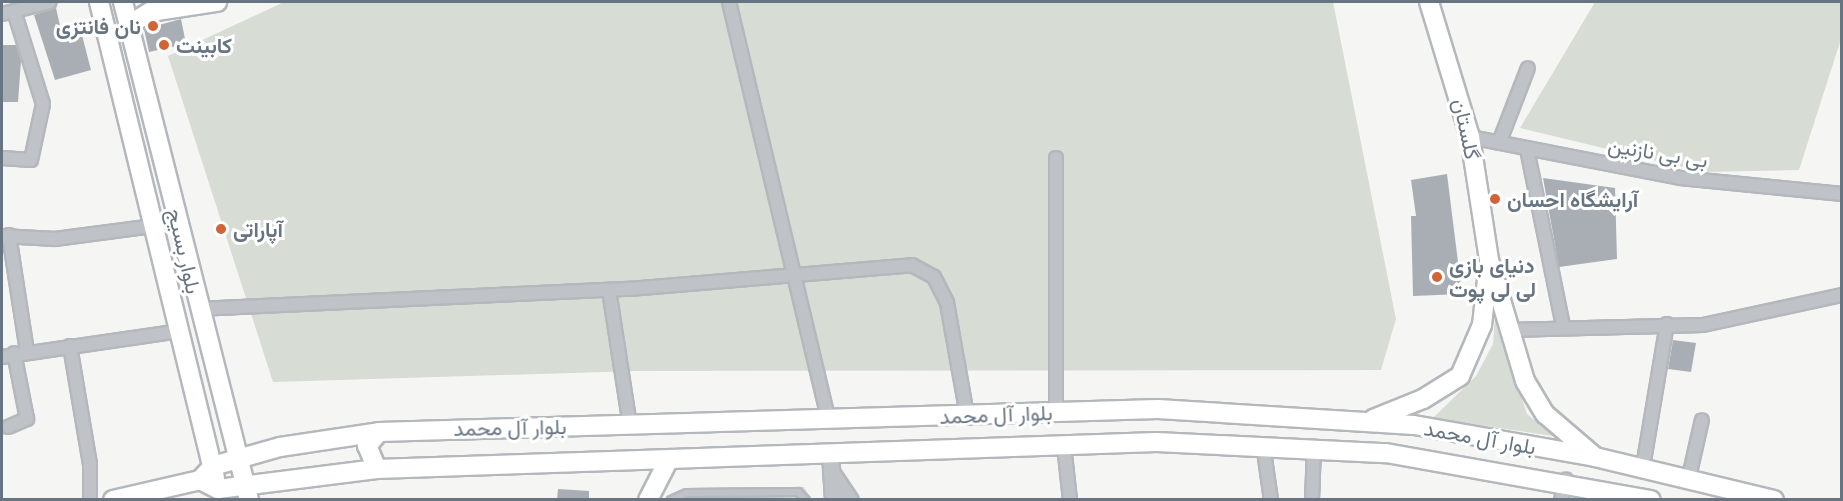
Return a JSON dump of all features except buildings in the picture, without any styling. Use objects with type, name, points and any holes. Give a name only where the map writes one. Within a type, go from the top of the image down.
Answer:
[{"type":"main road","name":"بلوار بسیج","points":[[99,2],[219,494]]},
{"type":"main road","name":"بلوار بسیج","points":[[123,2],[198,309],[247,492]]},
{"type":"main road","points":[[129,25],[150,12],[217,2]]},
{"type":"main road","name":"گلستان","points":[[1429,2],[1470,137],[1489,260],[1524,381],[1545,414],[1595,457]]},
{"type":"main road","points":[[134,146],[158,138]]},
{"type":"main road","name":"گلستان","points":[[1368,421],[1423,399],[1460,376],[1482,324],[1489,260]]},
{"type":"main road","points":[[1157,442],[1158,409]]},
{"type":"main road","name":"بلوار آل محمد","points":[[213,466],[379,432],[1158,409],[1368,421],[1595,457],[1689,477],[1740,495],[1774,500]]},
{"type":"main road","points":[[377,469],[366,446],[379,432]]},
{"type":"main road","name":"بلوار آل محمد","points":[[219,494],[247,492],[377,469],[1157,442],[1263,444],[1386,453],[1566,480],[1651,500]]},
{"type":"main road","points":[[648,500],[669,459]]},
{"type":"main road","points":[[113,500],[200,480],[213,466]]},
{"type":"main road","points":[[200,480],[219,494]]},
{"type":"street","points":[[2,14],[15,14],[50,2]]},
{"type":"street","points":[[729,2],[828,419]]},
{"type":"street","points":[[2,158],[31,160],[43,104],[15,14]]},
{"type":"street","points":[[1498,143],[1528,68]]},
{"type":"street","name":"بی بی نازنین","points":[[1470,137],[1680,178],[1842,194]]},
{"type":"street","points":[[1527,149],[1563,326]]},
{"type":"street","points":[[1056,158],[1056,412]]},
{"type":"street","points":[[27,351],[5,236],[55,239],[154,226]]},
{"type":"street","points":[[198,309],[609,290],[794,277],[912,264],[934,277],[947,303],[967,415]]},
{"type":"street","points":[[609,290],[630,424]]},
{"type":"street","points":[[1508,330],[1563,326],[1703,325],[1842,295]]},
{"type":"street","points":[[1643,467],[1667,324]]},
{"type":"street","points":[[2,357],[27,351],[181,331]]},
{"type":"street","points":[[70,346],[90,464],[90,500]]},
{"type":"street","points":[[8,427],[27,418],[14,353]]},
{"type":"street","points":[[1689,477],[1702,420]]},
{"type":"street","points":[[1263,444],[1271,500]]},
{"type":"street","points":[[1064,445],[1070,500]]},
{"type":"street","points":[[1312,500],[1314,448]]},
{"type":"street","points":[[830,453],[833,500]]},
{"type":"street","points":[[831,472],[850,500]]},
{"type":"street","points":[[1561,500],[1566,480]]},
{"type":"lane","points":[[798,492],[798,500]]},
{"type":"lane","points":[[671,500],[687,496],[741,496],[798,492],[806,500]]},
{"type":"shaded area","points":[[284,2],[1333,2],[1396,319],[1381,370],[637,371],[273,382],[168,56]]},
{"type":"shaded area","points":[[1595,2],[1841,2],[1841,39],[1799,170],[1703,172],[1520,128]]},
{"type":"shaded area","points":[[1495,314],[1527,414],[1553,436],[1433,418],[1476,376],[1493,344]]},
{"type":"shaded area","points":[[804,487],[811,499],[667,500],[682,490]]},
{"type":"place","name":"نان فانتزی","points":[[153,26]]},
{"type":"place","name":"کابینت","points":[[164,45]]},
{"type":"place","name":"آرایشگاه احسان","points":[[1495,199]]},
{"type":"place","name":"آپاراتی","points":[[221,229]]},
{"type":"place","name":"دنیای بازی لی لی پوت","points":[[1437,277]]}]
